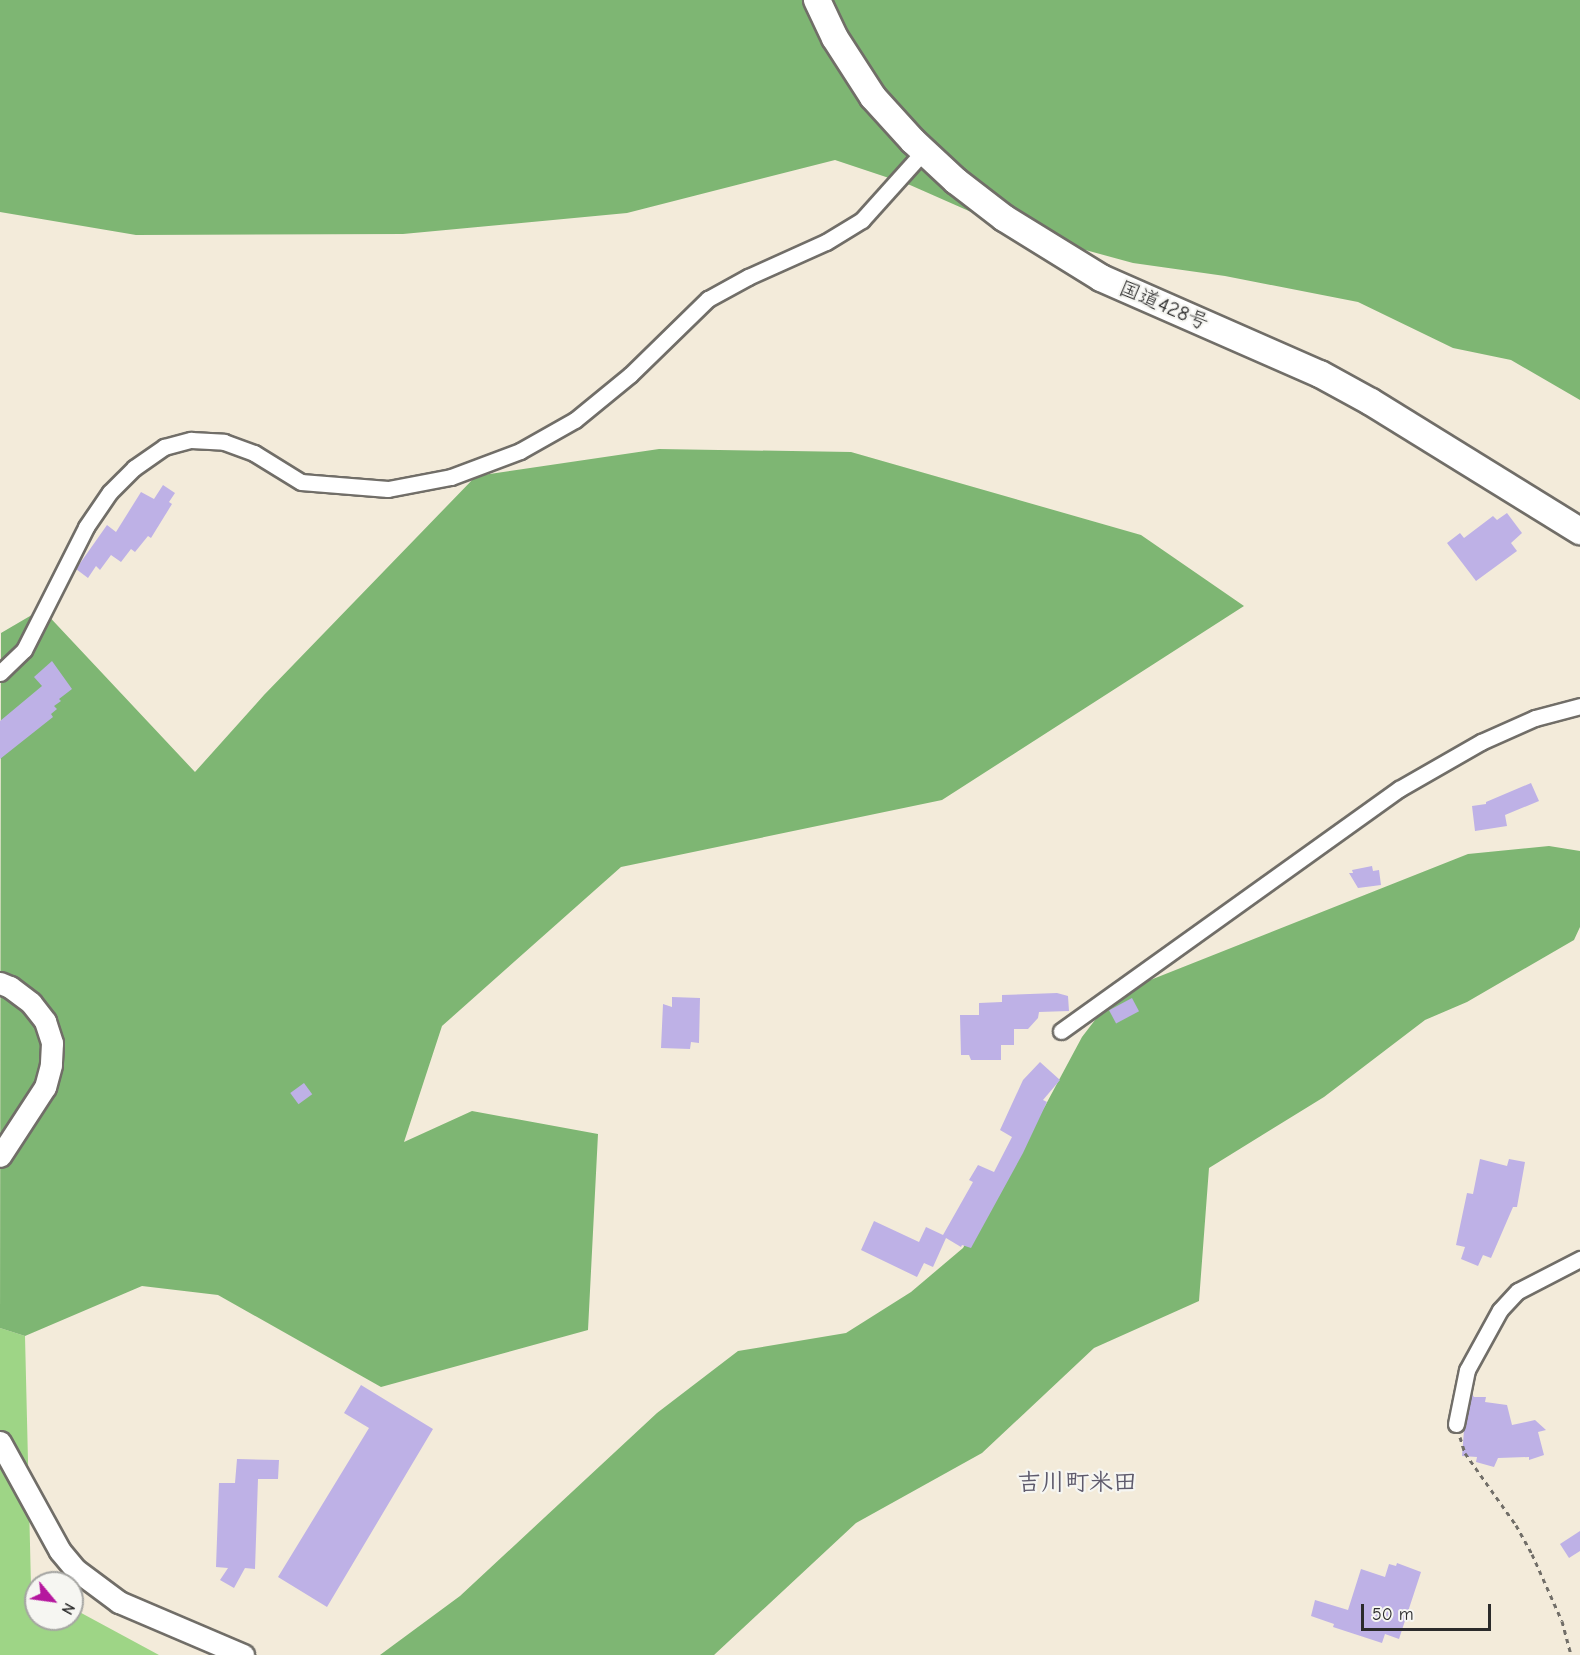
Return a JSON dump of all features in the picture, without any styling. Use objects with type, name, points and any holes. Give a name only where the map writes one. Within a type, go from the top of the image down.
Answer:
[{"type":"highway","name":"国道428号","points":[[817,0],[858,76],[873,97],[956,181],[1004,218],[1101,278],[1320,374],[1371,402],[1580,531]]},
{"type":"street","points":[[0,673],[24,650],[86,527],[110,492],[134,468],[164,447],[191,440],[224,442],[254,453],[301,482],[388,489],[451,477],[520,451],[575,420],[630,375],[708,299],[748,277],[826,242],[862,220],[924,151]]},
{"type":"street","points":[[1060,1030],[1399,789],[1492,738],[1535,718],[1580,706]]},
{"type":"street","points":[[0,983],[10,987],[31,1003],[45,1021],[52,1043],[51,1065],[45,1087],[0,1156]]},
{"type":"street","points":[[1456,1424],[1467,1370],[1500,1310],[1518,1292],[1580,1259]]},
{"type":"street","points":[[0,1442],[60,1551],[76,1570],[119,1602],[243,1655]]},
{"type":"path","points":[[1456,1424],[1464,1453],[1516,1525],[1532,1554],[1562,1621],[1571,1655]]},
{"type":"green space","points":[[0,0],[1580,0],[1580,400],[1511,360],[1453,348],[1358,302],[1225,276],[1133,263],[1012,230],[910,185],[835,160],[627,213],[403,234],[136,235],[0,212]]},
{"type":"green space","points":[[659,449],[851,452],[1141,535],[1244,606],[942,800],[621,867],[442,1026],[404,1142],[472,1111],[598,1134],[588,1330],[381,1387],[218,1295],[142,1286],[25,1336],[0,1328],[1,633],[42,609],[195,772],[264,695],[476,476]]},
{"type":"green space","points":[[1549,846],[1580,851],[1580,927],[1574,940],[1467,1002],[1425,1020],[1324,1097],[1209,1168],[1199,1301],[1094,1348],[982,1453],[856,1523],[714,1655],[380,1655],[460,1596],[657,1413],[738,1351],[846,1333],[911,1292],[963,1248],[1082,1037],[1115,994],[1468,854]]},
{"type":"green space","points":[[0,1328],[25,1336],[31,1571],[24,1571],[24,1631],[84,1631],[84,1614],[159,1655],[0,1655]]},
{"type":"building","points":[[163,485],[175,493],[169,502],[172,504],[151,538],[148,536],[135,552],[131,549],[121,562],[111,555],[100,570],[96,566],[88,578],[76,569],[107,525],[116,532],[141,492],[154,499]]},
{"type":"building","points":[[1507,513],[1522,533],[1511,543],[1517,551],[1476,581],[1447,543],[1460,533],[1464,538],[1493,516],[1497,520]]},
{"type":"building","points":[[52,661],[72,689],[54,706],[57,709],[51,714],[53,717],[0,759],[0,721],[42,686],[34,677]]},
{"type":"building","points":[[1531,783],[1539,801],[1505,815],[1507,826],[1475,831],[1472,806],[1486,804],[1486,802]]},
{"type":"building","points":[[1372,866],[1373,871],[1379,870],[1381,885],[1358,888],[1349,873],[1353,873],[1352,870]]},
{"type":"building","points":[[1057,993],[1068,996],[1069,1011],[1039,1012],[1038,1018],[1028,1029],[1014,1029],[1014,1045],[1001,1045],[1001,1060],[971,1060],[969,1055],[961,1055],[960,1015],[979,1015],[979,1003],[1002,1002],[1002,995]]},
{"type":"building","points":[[672,997],[700,998],[699,1043],[691,1042],[690,1049],[661,1048],[663,1004],[672,1007]]},
{"type":"building","points":[[1132,998],[1139,1011],[1116,1023],[1109,1010]]},
{"type":"building","points":[[1040,1062],[1060,1080],[1043,1100],[1047,1102],[1023,1153],[971,1248],[962,1245],[961,1247],[946,1238],[933,1267],[924,1263],[917,1277],[861,1250],[874,1221],[919,1242],[926,1227],[943,1235],[973,1182],[969,1180],[978,1165],[994,1172],[1012,1137],[1000,1130],[1023,1080]]},
{"type":"building","points":[[304,1083],[312,1094],[298,1104],[290,1093]]},
{"type":"building","points":[[1480,1159],[1507,1166],[1509,1159],[1525,1162],[1517,1207],[1513,1207],[1491,1258],[1483,1255],[1478,1266],[1461,1259],[1465,1247],[1456,1245],[1467,1193],[1473,1194]]},
{"type":"building","points":[[361,1385],[433,1429],[327,1607],[278,1577],[369,1428],[344,1413]]},
{"type":"building","points":[[1472,1394],[1474,1397],[1486,1397],[1485,1402],[1507,1405],[1512,1425],[1535,1420],[1546,1430],[1538,1432],[1544,1455],[1529,1460],[1529,1457],[1498,1458],[1494,1467],[1476,1462],[1477,1457],[1462,1456],[1464,1430]]},
{"type":"building","points":[[237,1459],[279,1460],[278,1479],[258,1479],[255,1569],[245,1568],[234,1588],[220,1580],[228,1568],[216,1567],[219,1483],[235,1483]]},
{"type":"building","points":[[1580,1531],[1580,1551],[1569,1558],[1560,1544]]},
{"type":"building","points":[[1397,1563],[1421,1572],[1399,1639],[1385,1634],[1382,1643],[1333,1627],[1334,1624],[1311,1616],[1315,1600],[1348,1610],[1361,1569],[1385,1577],[1389,1564],[1396,1566]]},
{"type":"district","name":"吉川町米田","points":[[1077,1483]]}]
